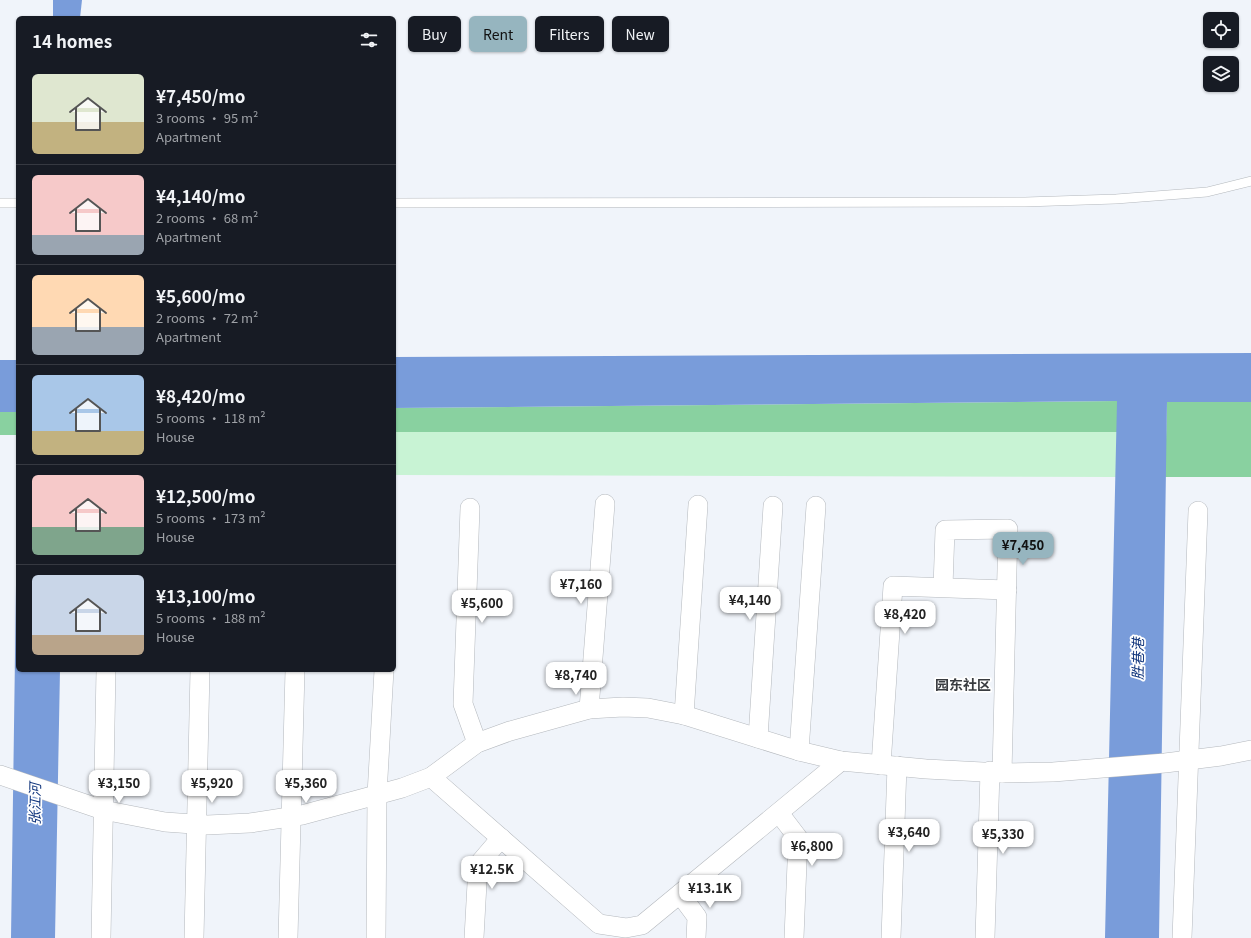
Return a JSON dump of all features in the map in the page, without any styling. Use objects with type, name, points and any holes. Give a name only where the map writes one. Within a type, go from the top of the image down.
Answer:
[{"type":"street","points":[[589,709],[605,504]]},
{"type":"street","points":[[684,715],[698,505]]},
{"type":"street","points":[[758,738],[773,506]]},
{"type":"street","points":[[799,751],[816,506]]},
{"type":"street","points":[[470,508],[463,704],[477,743]]},
{"type":"street","points":[[1182,938],[1198,511]]},
{"type":"street","points":[[943,587],[945,530],[1008,529],[1007,590],[984,938]]},
{"type":"street","points":[[891,938],[889,766],[893,586],[1007,590]]},
{"type":"street","points":[[101,938],[106,672]]},
{"type":"street","points":[[194,938],[200,672]]},
{"type":"street","points":[[288,938],[295,672]]},
{"type":"street","points":[[376,938],[377,795],[384,672]]},
{"type":"street","points":[[4,777],[103,810],[165,822],[196,824],[250,823],[290,817],[377,795],[431,777],[477,743],[510,731],[589,709],[623,707],[648,708],[684,715],[799,751],[841,761],[926,770],[1053,772],[1166,763],[1221,756],[1251,750]]},
{"type":"street","points":[[431,777],[501,838],[599,931],[626,928],[642,931],[680,894],[841,761]]},
{"type":"street","points":[[778,813],[798,838],[794,938]]},
{"type":"street","points":[[474,938],[478,865],[501,838]]},
{"type":"street","points":[[680,894],[697,917],[696,938]]},
{"type":"lane","points":[[396,203],[1025,202],[1116,199],[1207,192],[1251,181]]},
{"type":"lane","points":[[0,203],[16,203]]},
{"type":"green space","points":[[1117,401],[1117,432],[396,432],[396,408]]},
{"type":"green space","points":[[1167,402],[1251,402],[1251,477],[1165,477]]},
{"type":"green space","points":[[0,412],[16,412],[16,435],[0,435]]},
{"type":"green space","points":[[396,432],[1117,432],[1116,477],[396,475]]},
{"type":"water","points":[[53,0],[82,0],[80,16],[53,16]]},
{"type":"water","name":"胜巷港","points":[[1251,353],[1251,402],[1167,402],[1159,938],[1105,938],[1117,401],[396,408],[396,357]]},
{"type":"water","points":[[0,360],[16,360],[16,412],[0,412]]},
{"type":"water","name":"张江河","points":[[16,585],[16,672],[60,672],[55,938],[11,938]]},
{"type":"district","name":"园东社区","points":[[963,685]]}]
